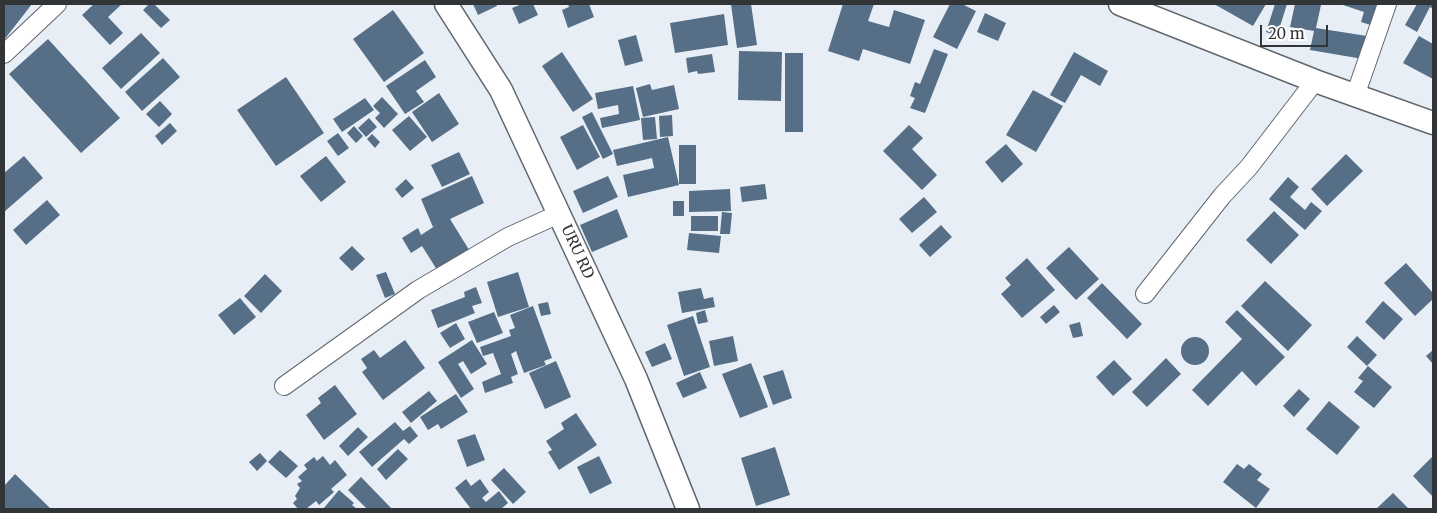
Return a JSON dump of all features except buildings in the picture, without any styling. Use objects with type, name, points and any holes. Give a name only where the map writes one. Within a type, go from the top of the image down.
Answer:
[{"type":"street","points":[[4,54],[58,4]]},
{"type":"street","name":"URU RD","points":[[446,4],[501,90],[636,379],[688,509]]},
{"type":"street","points":[[1120,4],[1146,8],[1315,81],[1433,123]]},
{"type":"street","points":[[1355,96],[1387,4]]},
{"type":"street","points":[[1145,294],[1222,196],[1249,167],[1315,81]]},
{"type":"street","points":[[284,386],[418,290],[508,237],[559,214]]}]
